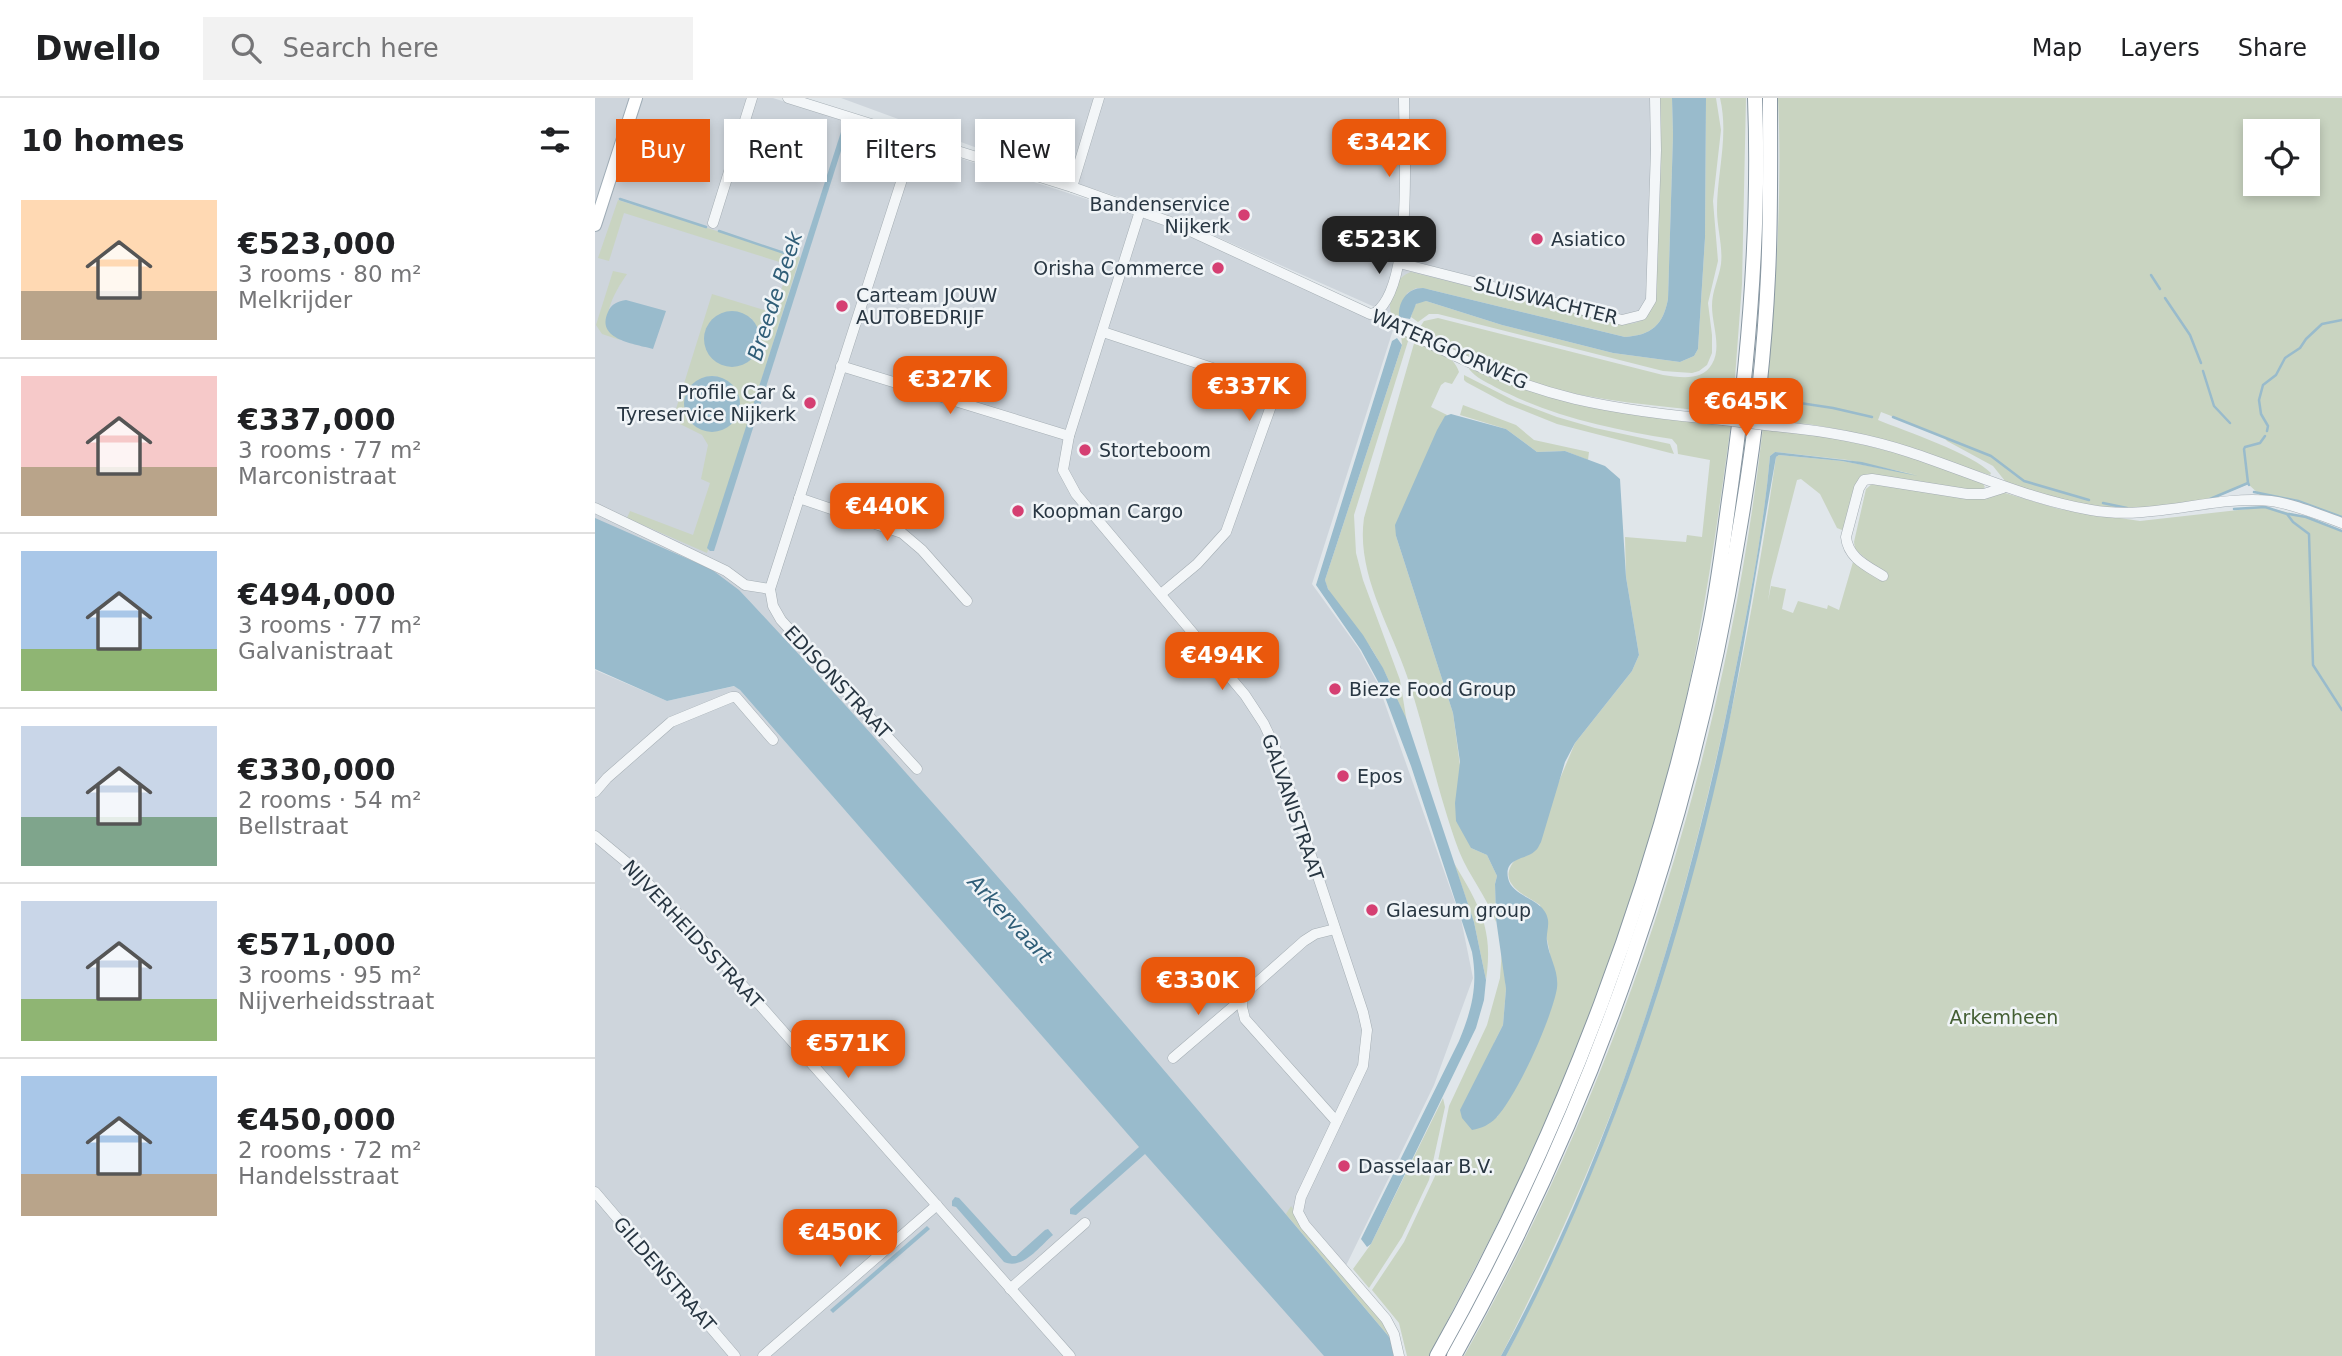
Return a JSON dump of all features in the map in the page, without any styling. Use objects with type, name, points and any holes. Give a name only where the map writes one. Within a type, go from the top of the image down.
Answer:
[{"type":"highway","points":[[1437,1356],[1471,1297],[1516,1205],[1602,1002],[1637,902],[1688,718],[1709,630],[1719,572],[1742,398],[1753,248],[1755,98]]},
{"type":"highway","points":[[1454,1356],[1525,1219],[1577,1104],[1617,1004],[1675,825],[1703,718],[1733,570],[1757,403],[1768,278],[1770,98]]},
{"type":"main road","points":[[595,225],[636,98]]},
{"type":"street","points":[[713,223],[752,98]]},
{"type":"street","name":"WATERGOORWEG","points":[[787,98],[853,119]]},
{"type":"street","points":[[1072,187],[1099,98]]},
{"type":"street","points":[[1375,313],[1387,299],[1399,263],[1403,227],[1404,98]]},
{"type":"street","name":"SLUISWACHTER","points":[[1399,263],[1622,320],[1641,315],[1651,300],[1655,98]]},
{"type":"street","name":"WATERGOORWEG","points":[[961,153],[1072,187],[1173,223],[1370,314],[1375,313],[1467,361],[1538,388],[1614,407],[1820,430],[1885,444],[2003,488],[2094,511],[2130,513],[2271,501],[2342,523]]},
{"type":"street","points":[[595,508],[716,566],[745,585],[770,589],[901,182]]},
{"type":"street","name":"GALVANISTRAAT","points":[[1140,211],[1069,436],[1062,470],[1068,483],[1245,695],[1264,724],[1276,750],[1367,1030],[1363,1066],[1301,1197],[1299,1212],[1305,1225],[1386,1319],[1394,1334],[1399,1356]]},
{"type":"street","points":[[1103,332],[1267,386],[1272,394],[1272,406],[1226,532],[1198,564],[1161,594]]},
{"type":"street","points":[[841,366],[1069,436]]},
{"type":"street","points":[[1883,576],[1859,561],[1847,543],[1846,537],[1859,488],[1864,480],[1967,494],[1983,494],[2003,488]]},
{"type":"street","points":[[799,498],[902,533],[922,550],[967,601]]},
{"type":"street","name":"EDISONSTRAAT","points":[[770,589],[773,606],[781,620],[918,768]]},
{"type":"street","points":[[595,792],[607,778],[671,722],[732,697],[736,698],[773,740]]},
{"type":"street","name":"NIJVERHEIDSSTRAAT","points":[[595,836],[631,866],[691,927],[1070,1356]]},
{"type":"street","points":[[1173,1058],[1304,941],[1315,934],[1335,929]]},
{"type":"street","points":[[1242,999],[1245,1019],[1336,1121]]},
{"type":"street","name":"GILDENSTRAAT","points":[[595,1192],[735,1356]]},
{"type":"street","points":[[763,1356],[937,1205]]},
{"type":"street","points":[[1010,1289],[1085,1223]]},
{"type":"shaded area","name":"Arkervaart","points":[[595,98],[773,98],[841,120],[841,182],[961,182],[961,159],[975,163],[975,182],[1034,182],[1197,237],[1378,320],[1393,330],[1312,584],[1359,649],[1378,684],[1461,919],[1473,978],[1434,1085],[1339,1280],[595,529]]},
{"type":"shaded area","points":[[841,98],[1664,98],[1663,308],[1629,331],[1433,286],[1395,316],[1152,208],[1073,182],[1075,119],[975,119],[975,147],[961,142],[961,119],[898,119]]},
{"type":"shaded area","name":"Arkervaart","points":[[595,670],[667,701],[735,686],[740,690],[1143,1151],[1328,1356],[595,1356]]},
{"type":"green space","points":[[1659,98],[1672,98],[1673,135],[1668,299],[1663,316],[1655,327],[1642,334],[1625,337],[1423,288],[1407,293],[1399,317],[1405,320],[1403,325],[1393,319],[1390,305],[1392,291],[1399,279],[1411,272],[1617,323],[1633,323],[1644,319],[1656,294]]},
{"type":"green space","points":[[1706,98],[1716,98],[1721,130],[1713,201],[1718,261],[1708,303],[1712,353],[1707,365],[1699,371],[1663,371],[1438,314],[1429,314],[1418,322],[1411,317],[1418,302],[1426,301],[1502,325],[1613,353],[1680,362],[1694,356],[1698,349],[1705,238]]},
{"type":"green space","points":[[1720,98],[1746,98],[1742,284],[1732,418],[1715,416],[1716,412],[1606,399],[1541,386],[1494,369],[1419,333],[1424,321],[1438,318],[1663,375],[1690,377],[1708,370],[1716,350],[1712,300],[1721,257],[1717,210],[1723,140]]},
{"type":"green space","points":[[1778,98],[2342,98],[2342,517],[2298,501],[2260,495],[2248,484],[2207,501],[2162,507],[2118,509],[2083,505],[2009,486],[1993,466],[1947,441],[1943,436],[1881,412],[1878,420],[1970,458],[1991,473],[1990,475],[1843,430],[1764,421],[1777,260]]},
{"type":"green space","points":[[618,200],[800,257],[707,553],[627,518],[630,511],[693,535],[710,483],[701,479],[708,445],[702,435],[680,424],[676,409],[712,294],[774,313],[789,265],[624,213],[609,261],[598,258]],"holes":[[[750,317],[757,328],[758,345],[748,362],[710,356],[705,344]],[[715,376],[729,382],[693,425],[684,409],[705,377]]]},
{"type":"green space","points":[[613,271],[627,274],[609,308],[609,326],[620,340],[602,334],[596,325]]},
{"type":"green space","points":[[1401,334],[1409,338],[1354,515],[1356,553],[1363,580],[1400,680],[1407,723],[1376,657],[1332,596],[1325,580],[1402,345]]},
{"type":"green space","points":[[1415,340],[1447,356],[1459,372],[1452,384],[1445,382],[1441,385],[1431,407],[1447,415],[1396,536],[1453,713],[1471,848],[1487,855],[1497,876],[1496,922],[1459,851],[1407,676],[1376,599],[1365,559],[1364,518]]},
{"type":"green space","points":[[1472,367],[1522,386],[1731,424],[1709,572],[1682,718],[1658,815],[1616,946],[1580,1044],[1551,1111],[1483,1252],[1429,1356],[1407,1356],[1399,1323],[1372,1290],[1404,1242],[1435,1176],[1449,1106],[1487,1025],[1500,978],[1502,949],[1506,989],[1503,1025],[1494,1043],[1497,1117],[1525,1069],[1550,1011],[1550,954],[1540,905],[1513,886],[1510,868],[1517,859],[1528,855],[1575,743],[1632,671],[1639,655],[1626,577],[1625,537],[1686,542],[1687,535],[1702,537],[1710,460],[1678,454],[1677,445],[1672,439],[1604,426],[1537,406],[1481,379],[1469,369]]},
{"type":"green space","points":[[1464,375],[1515,401],[1557,417],[1670,444],[1674,454],[1557,424],[1507,404],[1466,382]]},
{"type":"green space","points":[[1463,405],[1516,425],[1534,440],[1589,452],[1588,460],[1565,451],[1537,452],[1506,429],[1460,415]]},
{"type":"green space","name":"Arkemheen","points":[[1763,427],[1847,441],[1902,455],[1956,473],[1985,487],[1980,492],[1861,475],[1846,527],[1842,530],[1837,528],[1820,494],[1801,479],[1797,480],[1771,581],[1768,601],[1771,586],[1786,589],[1782,609],[1793,613],[1798,601],[1827,609],[1828,605],[1839,610],[1853,562],[1861,566],[1866,559],[1855,549],[1854,542],[1866,489],[1873,483],[1997,494],[2005,493],[2059,509],[2140,521],[2265,507],[2306,517],[2342,531],[2342,1356],[1506,1356],[1595,1165],[1648,1022],[1673,943],[1715,783],[1733,702],[1764,539],[1776,457],[1779,455],[1842,461],[1917,475],[1848,460],[1775,452],[1770,456],[1753,577],[1719,746],[1683,893],[1639,1038],[1580,1188],[1501,1356],[1464,1356],[1521,1247],[1573,1136],[1619,1022],[1660,906],[1694,789],[1723,669],[1746,549]]},
{"type":"green space","points":[[1454,863],[1471,892],[1486,932],[1486,980],[1474,922]]},
{"type":"green space","points":[[1443,1098],[1445,1107],[1429,1180],[1402,1237],[1369,1288],[1353,1269],[1371,1244]]},
{"type":"green space","points":[[1291,1206],[1388,1328],[1396,1356],[1390,1338],[1286,1214]]},
{"type":"water","points":[[1672,98],[1706,98],[1705,238],[1698,349],[1694,356],[1680,362],[1613,353],[1502,325],[1426,301],[1416,304],[1410,319],[1399,317],[1400,306],[1408,293],[1423,288],[1625,337],[1642,334],[1655,327],[1663,316],[1668,299]]},
{"type":"water","points":[[841,132],[841,151],[714,551],[710,551],[707,548]]},
{"type":"water","points":[[626,300],[666,311],[653,349],[619,339],[607,329],[609,309],[615,303]]},
{"type":"water","points":[[732,311],[743,313],[752,319],[758,328],[758,350],[752,359],[743,365],[732,367],[721,365],[712,359],[706,350],[704,339],[706,328],[712,319],[721,313]]},
{"type":"water","points":[[1397,338],[1402,345],[1325,580],[1328,589],[1363,635],[1383,668],[1406,718],[1474,922],[1486,980],[1484,1000],[1476,1028],[1371,1244],[1367,1247],[1361,1239],[1459,1041],[1474,987],[1472,952],[1411,766],[1382,689],[1361,650],[1316,585],[1392,341]]},
{"type":"water","points":[[707,376],[717,376],[732,384],[738,393],[738,415],[732,424],[717,432],[707,432],[689,420],[684,409],[684,399],[696,381]]},
{"type":"water","points":[[1451,414],[1506,429],[1537,452],[1565,451],[1605,466],[1620,479],[1626,577],[1639,655],[1632,671],[1575,743],[1565,762],[1538,848],[1509,866],[1508,878],[1511,885],[1546,913],[1547,941],[1557,975],[1557,988],[1541,1037],[1514,1093],[1493,1120],[1472,1130],[1462,1118],[1460,1110],[1503,1025],[1506,989],[1496,919],[1497,876],[1487,855],[1471,848],[1456,821],[1455,803],[1460,762],[1453,713],[1396,536],[1395,525],[1437,430],[1445,416]]},
{"type":"water","points":[[1775,452],[1862,462],[1918,476],[1842,461],[1779,455],[1776,457],[1726,738],[1687,898],[1663,977],[1637,1055],[1577,1208],[1506,1356],[1501,1356],[1541,1278],[1577,1198],[1610,1116],[1667,947],[1691,862],[1731,692],[1759,545],[1770,456]]},
{"type":"water","points":[[595,518],[711,569],[739,590],[906,773],[1150,1054],[1390,1338],[1394,1356],[1324,1356],[1145,1154],[1076,1215],[1070,1214],[1070,1209],[1139,1147],[740,690],[734,686],[667,701],[595,669]]},
{"type":"water","points":[[955,1197],[959,1198],[1012,1256],[1016,1256],[1045,1230],[1048,1229],[1053,1235],[1024,1260],[1011,1264],[1004,1262],[956,1207],[952,1206]]},
{"type":"water","points":[[927,1226],[930,1229],[833,1313],[830,1310]]},
{"type":"waterway","points":[[620,199],[706,227]]},
{"type":"waterway","name":"Breede Beek","points":[[719,231],[793,256]]},
{"type":"waterway","points":[[2151,275],[2160,289]]},
{"type":"waterway","points":[[2165,298],[2190,335],[2201,363]]},
{"type":"waterway","points":[[2267,431],[2268,426],[2261,414],[2259,400],[2263,385],[2276,375],[2285,358],[2300,348],[2322,324],[2342,320]]},
{"type":"waterway","points":[[2203,371],[2214,406],[2230,423]]},
{"type":"waterway","points":[[1780,400],[1872,417]]},
{"type":"waterway","points":[[1893,417],[1991,456],[2024,481],[2089,500]]},
{"type":"waterway","points":[[2248,483],[2244,449],[2260,443],[2265,436]]},
{"type":"waterway","points":[[2210,499],[2248,483],[2249,485]]},
{"type":"waterway","points":[[2254,492],[2298,501],[2342,517]]},
{"type":"waterway","points":[[2103,503],[2127,508]]},
{"type":"waterway","points":[[2234,509],[2265,507],[2287,514],[2309,534],[2313,665],[2342,710]]},
{"type":"waterway","points":[[2289,514],[2306,517],[2342,531]]},
{"type":"place","name":"Bandenservice Nijkerk","points":[[1244,215]]},
{"type":"place","name":"Asiatico","points":[[1537,239]]},
{"type":"place","name":"Orisha Commerce","points":[[1218,268]]},
{"type":"place","name":"Carteam JOUW AUTOBEDRIJF","points":[[842,306]]},
{"type":"place","name":"Profile Car & Tyreservice Nijkerk","points":[[810,403]]},
{"type":"place","name":"Storteboom","points":[[1085,450]]},
{"type":"place","name":"Koopman Cargo","points":[[1018,511]]},
{"type":"place","name":"Bieze Food Group","points":[[1335,689]]},
{"type":"place","name":"Epos","points":[[1343,776]]},
{"type":"place","name":"Glaesum group","points":[[1372,910]]},
{"type":"place","name":"Dasselaar B.V.","points":[[1344,1166]]}]
